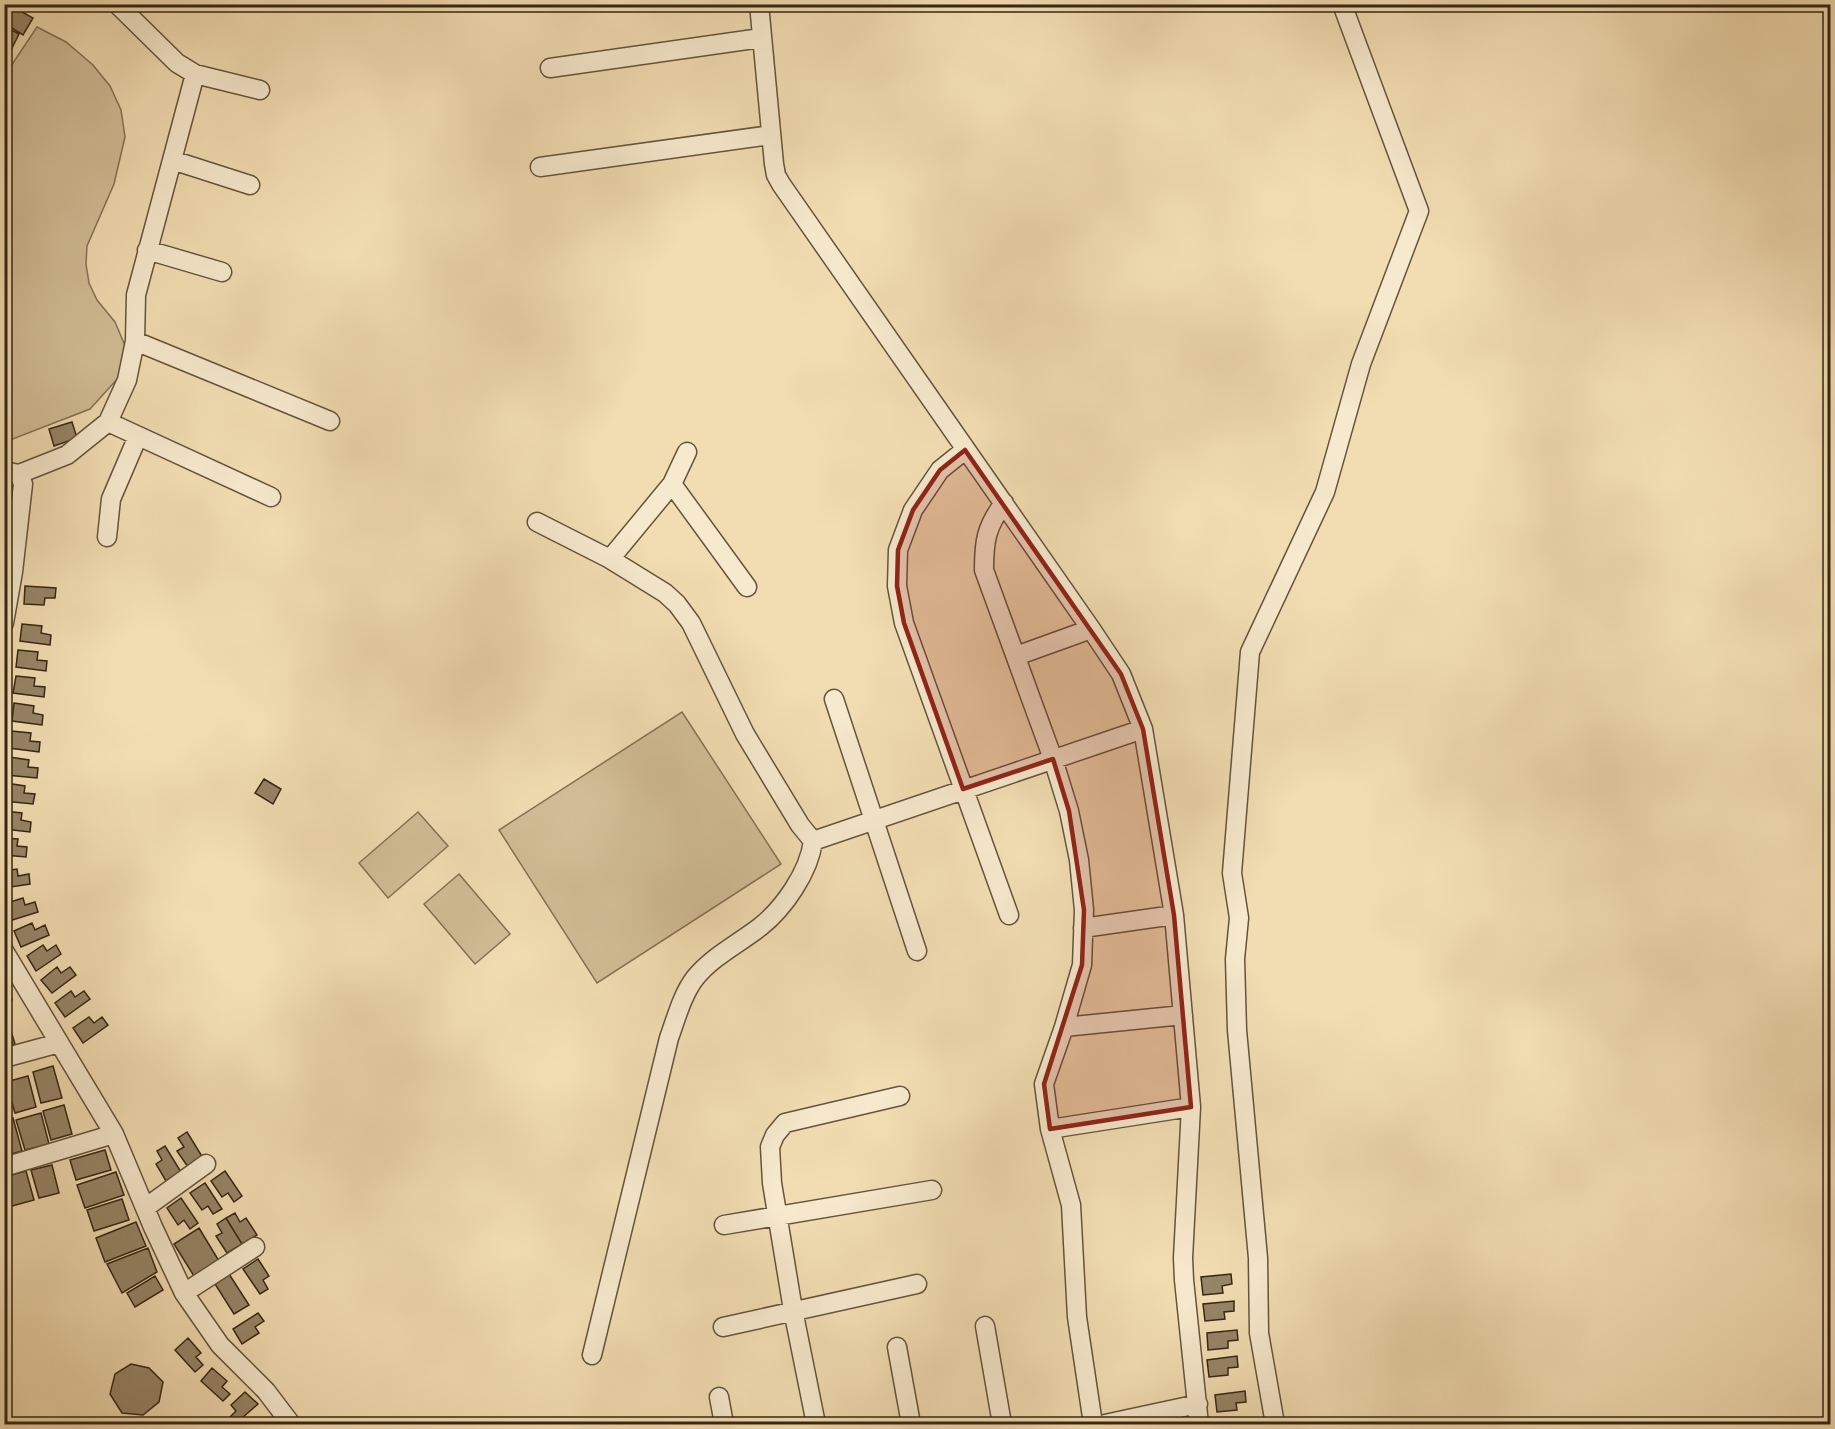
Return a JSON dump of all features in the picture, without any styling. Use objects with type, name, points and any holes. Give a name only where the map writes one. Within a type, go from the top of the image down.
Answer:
[{"type":"street","points":[[117,4],[177,63],[195,74],[260,90]]},
{"type":"street","points":[[759,4],[776,175],[1121,674],[1143,729],[1174,915],[1191,1107],[1183,1258],[1199,1425]]},
{"type":"street","points":[[1275,1425],[1260,1334],[1258,1258],[1238,1030],[1235,959],[1239,918],[1232,873],[1250,652],[1324,492],[1361,364],[1419,211],[1342,4]]},
{"type":"street","points":[[550,68],[761,38]]},
{"type":"street","points":[[4,623],[9,573],[23,484],[12,472],[67,455],[108,423],[127,380],[135,341],[135,296],[195,74]]},
{"type":"street","points":[[540,167],[771,135]]},
{"type":"street","points":[[172,160],[250,186]]},
{"type":"street","points":[[147,250],[222,272]]},
{"type":"street","points":[[135,341],[330,421]]},
{"type":"street","points":[[108,423],[271,497]]},
{"type":"street","points":[[107,537],[111,499],[138,436]]},
{"type":"street","points":[[965,450],[940,470],[913,510],[898,550],[897,586],[904,623],[1009,915]]},
{"type":"street","points":[[610,559],[672,484],[687,452]]},
{"type":"street","points":[[672,484],[747,587]]},
{"type":"street","points":[[1004,503],[994,516],[984,544],[984,570],[1053,759],[1069,811],[1079,860],[1084,910],[1082,965],[1044,1084],[1050,1129],[1071,1205],[1077,1317],[1093,1425]]},
{"type":"street","points":[[537,522],[610,559],[664,593],[677,604],[691,623],[745,734],[800,825],[813,842],[811,857],[792,892],[762,926],[713,959],[693,980],[679,1010],[669,1038],[592,1355]]},
{"type":"street","points":[[1016,656],[1091,629]]},
{"type":"street","points":[[834,699],[917,951]]},
{"type":"street","points":[[813,842],[1143,729]]},
{"type":"street","points":[[1083,928],[1174,915]]},
{"type":"street","points":[[4,951],[114,1134],[184,1293],[220,1345],[266,1392],[291,1425]]},
{"type":"street","points":[[1064,1027],[1183,1015]]},
{"type":"street","points":[[4,1058],[59,1043]]},
{"type":"street","points":[[816,1425],[793,1310],[772,1183],[770,1147],[775,1135],[785,1123],[900,1096]]},
{"type":"street","points":[[1050,1129],[1191,1107]]},
{"type":"street","points":[[4,1167],[114,1134]]},
{"type":"street","points":[[145,1208],[206,1164]]},
{"type":"street","points":[[724,1225],[932,1190]]},
{"type":"street","points":[[184,1293],[255,1246]]},
{"type":"street","points":[[723,1327],[917,1284]]},
{"type":"street","points":[[985,1326],[1002,1425]]},
{"type":"street","points":[[897,1347],[911,1425]]},
{"type":"street","points":[[719,1397],[724,1425]]},
{"type":"street","points":[[1105,1425],[1198,1404]]},
{"type":"highlighted area","points":[[965,450],[1121,674],[1143,729],[1174,915],[1191,1107],[1050,1129],[1044,1084],[1082,965],[1084,910],[1069,811],[1053,759],[963,789],[904,623],[897,586],[898,550],[913,510],[940,470]]},
{"type":"shaded area","points":[[37,27],[66,42],[93,65],[110,86],[121,110],[125,137],[114,184],[87,246],[86,264],[89,283],[97,300],[115,322],[126,348],[121,375],[90,409],[5,442],[5,75]]},
{"type":"shaded area","points":[[682,712],[781,864],[597,983],[499,830]]},
{"type":"shaded area","points":[[418,812],[448,846],[388,898],[359,863]]},
{"type":"shaded area","points":[[459,874],[510,934],[475,964],[424,904]]},
{"type":"building","points":[[4,4],[27,4],[22,12],[33,18],[23,35],[4,23]]},
{"type":"building","points":[[4,26],[19,34],[12,48],[4,44]]},
{"type":"building","points":[[4,60],[10,65],[4,73]]},
{"type":"building","points":[[72,422],[77,438],[54,446],[49,429]]},
{"type":"building","points":[[25,586],[56,588],[55,598],[45,598],[44,605],[24,604]]},
{"type":"building","points":[[22,624],[42,626],[41,633],[51,635],[50,645],[20,641]]},
{"type":"building","points":[[18,650],[38,652],[37,660],[47,661],[46,671],[16,667]]},
{"type":"building","points":[[16,676],[35,678],[34,686],[45,687],[44,697],[13,693]]},
{"type":"building","points":[[14,703],[34,706],[33,713],[43,715],[42,725],[12,721]]},
{"type":"building","points":[[11,731],[31,733],[30,741],[40,742],[39,752],[9,748]]},
{"type":"building","points":[[9,757],[29,760],[28,767],[38,768],[37,778],[6,775]]},
{"type":"building","points":[[264,779],[281,789],[273,804],[255,793]]},
{"type":"building","points":[[6,783],[25,786],[24,793],[35,794],[33,804],[4,801]]},
{"type":"building","points":[[4,811],[22,813],[21,820],[31,822],[30,832],[4,829]]},
{"type":"building","points":[[4,838],[18,839],[17,846],[27,847],[26,857],[4,855]]},
{"type":"building","points":[[17,869],[18,876],[29,874],[30,884],[4,888],[4,871]]},
{"type":"building","points":[[23,898],[25,905],[35,902],[38,912],[9,921],[4,904]]},
{"type":"building","points":[[32,923],[35,930],[45,925],[49,935],[21,947],[14,931]]},
{"type":"building","points":[[43,945],[47,951],[56,945],[61,954],[36,971],[27,956]]},
{"type":"building","points":[[57,967],[61,973],[70,967],[76,975],[52,993],[41,980]]},
{"type":"building","points":[[4,972],[12,1000],[4,1002]]},
{"type":"building","points":[[71,991],[75,997],[84,991],[90,999],[65,1017],[55,1003]]},
{"type":"building","points":[[4,1008],[15,1044],[4,1047]]},
{"type":"building","points":[[89,1017],[94,1023],[102,1017],[108,1025],[83,1043],[73,1028]]},
{"type":"building","points":[[53,1066],[62,1098],[41,1103],[33,1072]]},
{"type":"building","points":[[28,1076],[36,1107],[15,1113],[6,1082]]},
{"type":"building","points":[[4,1093],[10,1114],[4,1116]]},
{"type":"building","points":[[64,1105],[72,1134],[51,1140],[43,1111]]},
{"type":"building","points":[[41,1113],[49,1144],[25,1150],[16,1120]]},
{"type":"building","points":[[13,1118],[22,1151],[4,1156],[4,1120]]},
{"type":"building","points":[[187,1132],[203,1158],[188,1167],[177,1151],[184,1147],[178,1138]]},
{"type":"building","points":[[165,1146],[181,1172],[166,1181],[156,1164],[162,1160],[157,1151]]},
{"type":"building","points":[[105,1150],[111,1170],[76,1180],[70,1160]]},
{"type":"building","points":[[52,1165],[59,1193],[39,1198],[31,1170]]},
{"type":"building","points":[[26,1171],[34,1200],[12,1206],[4,1177]]},
{"type":"building","points":[[225,1171],[242,1196],[234,1202],[228,1193],[222,1197],[211,1181]]},
{"type":"building","points":[[116,1172],[124,1195],[85,1208],[77,1185]]},
{"type":"building","points":[[205,1183],[222,1209],[213,1214],[208,1206],[202,1210],[190,1193]]},
{"type":"building","points":[[181,1198],[198,1223],[190,1229],[184,1220],[178,1225],[167,1208]]},
{"type":"building","points":[[122,1199],[129,1220],[94,1231],[87,1210]]},
{"type":"building","points":[[235,1213],[240,1222],[246,1218],[257,1235],[242,1244],[226,1218]]},
{"type":"building","points":[[226,1218],[242,1244],[227,1253],[216,1236],[222,1233],[217,1224]]},
{"type":"building","points":[[136,1222],[146,1246],[105,1262],[96,1238]]},
{"type":"building","points":[[199,1228],[219,1261],[194,1276],[174,1244]]},
{"type":"building","points":[[148,1248],[157,1272],[122,1293],[107,1264]]},
{"type":"building","points":[[258,1259],[269,1276],[263,1280],[268,1289],[260,1294],[243,1269]]},
{"type":"building","points":[[229,1274],[249,1305],[234,1314],[215,1284]]},
{"type":"building","points":[[1231,1274],[1232,1284],[1222,1286],[1223,1293],[1203,1295],[1201,1277]]},
{"type":"building","points":[[155,1276],[163,1290],[135,1307],[127,1293]]},
{"type":"building","points":[[1234,1301],[1234,1311],[1224,1312],[1225,1319],[1205,1321],[1203,1304]]},
{"type":"building","points":[[258,1313],[264,1321],[255,1327],[259,1333],[242,1344],[233,1329]]},
{"type":"building","points":[[1237,1330],[1238,1340],[1228,1341],[1228,1348],[1208,1350],[1207,1333]]},
{"type":"building","points":[[188,1338],[201,1353],[196,1357],[203,1365],[195,1372],[175,1350]]},
{"type":"building","points":[[1237,1356],[1238,1367],[1228,1368],[1228,1375],[1209,1377],[1207,1360]]},
{"type":"building","points":[[131,1364],[149,1368],[163,1382],[159,1402],[143,1415],[122,1413],[110,1394],[115,1374]]},
{"type":"building","points":[[212,1368],[227,1381],[222,1387],[230,1394],[223,1401],[201,1381]]},
{"type":"building","points":[[1245,1391],[1246,1402],[1236,1403],[1237,1410],[1217,1412],[1215,1395]]},
{"type":"building","points":[[245,1392],[258,1404],[235,1424],[229,1418],[236,1411],[231,1405]]},
{"type":"building","points":[[1250,1418],[1251,1424],[1220,1424],[1220,1421]]}]
